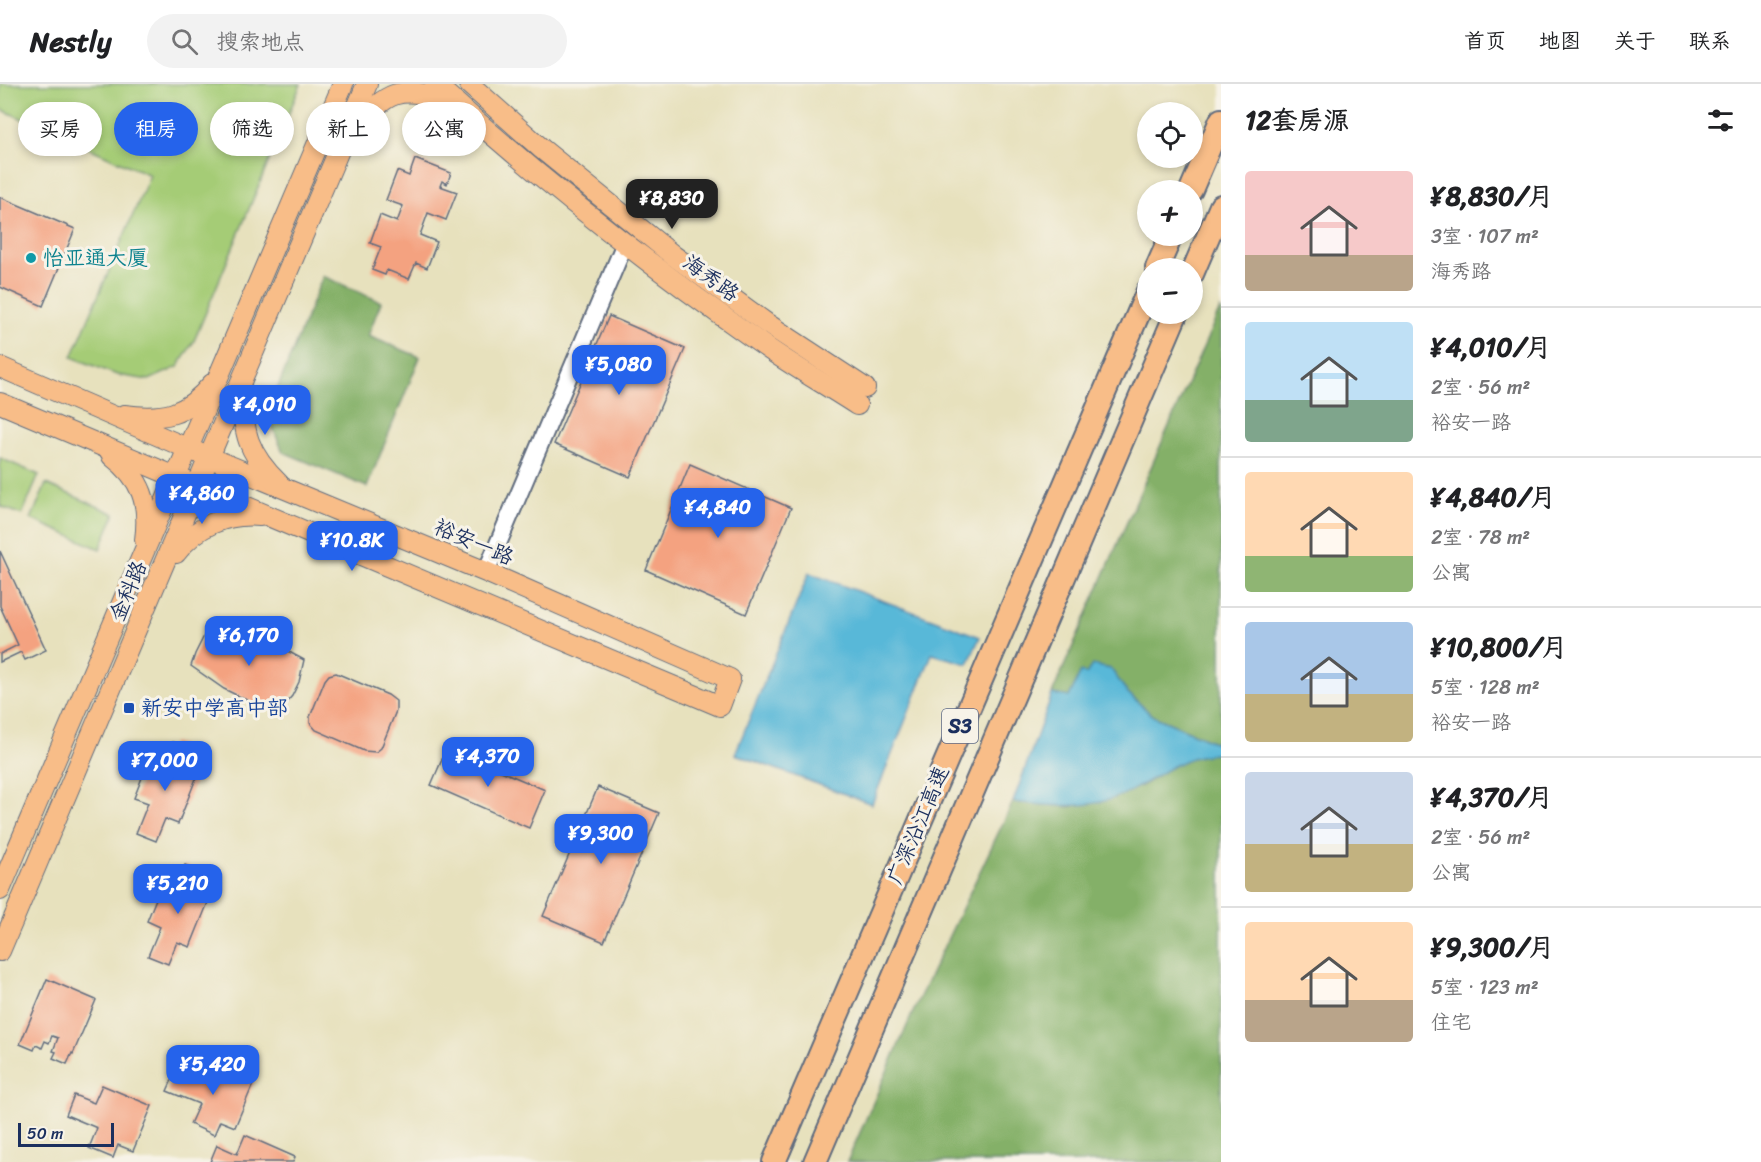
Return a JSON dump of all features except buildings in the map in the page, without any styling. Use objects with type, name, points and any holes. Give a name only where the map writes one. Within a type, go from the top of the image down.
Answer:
[{"type":"highway","points":[[1195,180],[1221,120]]},
{"type":"highway","points":[[1199,258],[1221,206]]},
{"type":"highway","name":"广深沿江高速","points":[[774,1162],[1137,317]]},
{"type":"highway","name":"广深沿江高速","points":[[815,1162],[1172,324]]},
{"type":"main road","points":[[334,102],[336,84]]},
{"type":"main road","name":"金科路","points":[[336,102],[343,84]]},
{"type":"main road","name":"金科路","points":[[360,102],[368,84]]},
{"type":"main road","name":"海秀路","points":[[435,84],[455,102]]},
{"type":"main road","name":"海秀路","points":[[469,84],[496,110],[674,256],[861,396],[755,340],[625,243],[486,128]]},
{"type":"main road","points":[[476,84],[496,110]]},
{"type":"main road","points":[[383,102],[400,91],[409,90],[428,93],[449,102]]},
{"type":"main road","name":"金科路","points":[[0,890],[313,156]]},
{"type":"main road","name":"金科路","points":[[0,951],[242,384],[337,156]]},
{"type":"main road","name":"裕安一路","points":[[0,367],[730,679],[720,706],[273,517]]},
{"type":"main road","points":[[104,413],[150,417],[175,414],[195,402],[221,373]]},
{"type":"main road","points":[[242,384],[243,425],[249,445],[261,465],[285,490]]},
{"type":"main road","points":[[0,402],[95,444],[273,517]]},
{"type":"main road","points":[[95,444],[125,468],[140,488],[146,502],[147,516],[142,560]]},
{"type":"main road","points":[[162,572],[188,539],[210,524],[222,519],[247,515],[273,517]]},
{"type":"street","points":[[486,573],[625,243]]},
{"type":"green space","points":[[0,84],[301,84],[294,102],[210,102],[210,156],[271,156],[194,341],[178,367],[149,380],[117,375],[72,357],[150,175],[102,154],[102,102],[18,102],[18,117],[0,109]]},
{"type":"green space","points":[[323,276],[381,302],[368,336],[420,357],[367,487],[283,452],[267,414]]},
{"type":"green space","points":[[1220,309],[1221,745],[1153,716],[1127,692],[1110,669],[1086,675],[1081,672],[1069,697],[1052,694]]},
{"type":"green space","points":[[0,458],[39,475],[22,515],[0,506]]},
{"type":"green space","points":[[46,484],[115,514],[100,549],[31,519]]},
{"type":"green space","points":[[1204,753],[1221,754],[1221,1162],[847,1162],[917,1003],[1013,802],[1070,807],[1142,786],[1176,763]]},
{"type":"water","points":[[809,573],[980,637],[968,664],[932,654],[872,804],[735,754]]},
{"type":"water","points":[[1092,665],[1111,669],[1127,692],[1153,716],[1221,745],[1221,754],[1190,759],[1123,794],[1096,803],[1061,805],[1013,802],[1052,694],[1069,697],[1081,672],[1086,674]]},
{"type":"place","name":"怡亚通大厦","points":[[31,258]]},
{"type":"place","name":"新安中学高中部","points":[[129,708]]}]
